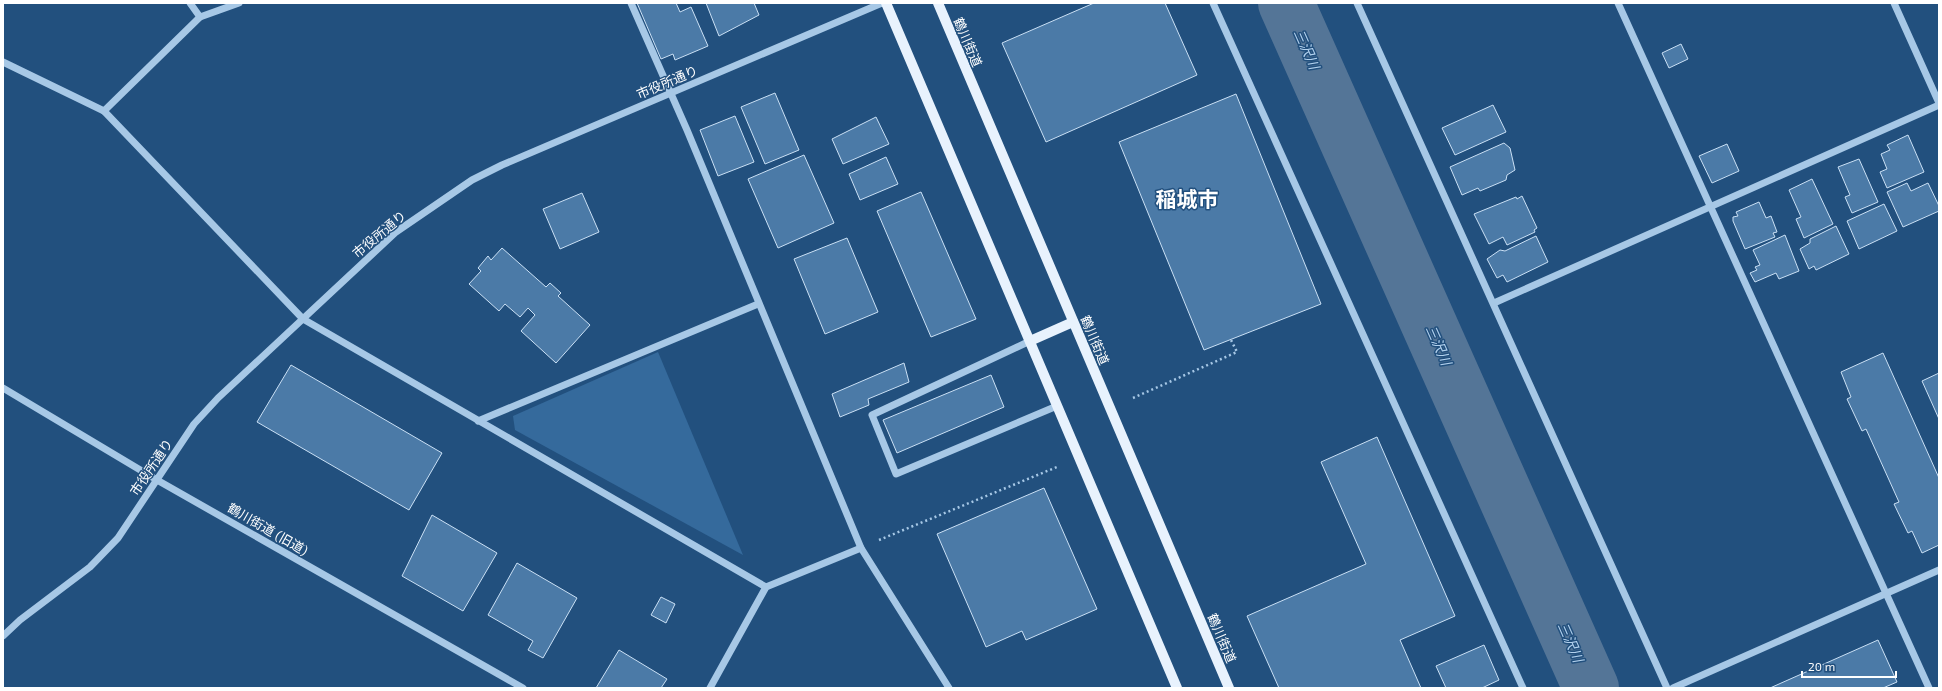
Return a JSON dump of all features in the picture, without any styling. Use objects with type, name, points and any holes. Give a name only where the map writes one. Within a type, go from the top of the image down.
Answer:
[{"type":"main road","points":[[886,3],[1177,688]]},
{"type":"main road","name":"鶴川街道","points":[[938,3],[1229,688]]},
{"type":"main road","points":[[1030,341],[1073,322]]},
{"type":"street","points":[[190,3],[200,17]]},
{"type":"street","points":[[104,111],[200,17],[239,3]]},
{"type":"street","points":[[631,3],[860,548],[949,688]]},
{"type":"street","name":"市役所通り","points":[[3,636],[20,620],[90,567],[118,538],[194,424],[218,398],[396,232],[472,180],[502,165],[882,3]]},
{"type":"street","points":[[1213,3],[1523,688]]},
{"type":"street","points":[[1357,3],[1667,688]]},
{"type":"street","points":[[1618,3],[1929,688]]},
{"type":"street","points":[[1494,303],[1939,104],[1894,3]]},
{"type":"street","points":[[3,62],[104,111],[303,319],[766,587]]},
{"type":"street","points":[[478,421],[758,304]]},
{"type":"street","points":[[1030,341],[872,415],[896,474],[1057,406]]},
{"type":"street","name":"鶴川街道 (旧道)","points":[[3,388],[157,480],[523,688]]},
{"type":"street","points":[[710,688],[766,587],[860,548]]},
{"type":"street","points":[[1673,688],[1939,570]]},
{"type":"path","points":[[1133,398],[1237,352],[1231,340]]},
{"type":"path","points":[[860,548],[1057,467]]},
{"type":"shaded area","points":[[658,352],[743,555],[515,430],[513,416]]},
{"type":"building","points":[[637,3],[676,3],[680,12],[691,7],[708,46],[675,60],[673,54],[661,59]]},
{"type":"building","points":[[706,3],[754,3],[759,15],[719,36]]},
{"type":"building","points":[[1094,3],[1165,3],[1197,75],[1046,142],[1002,43]]},
{"type":"building","points":[[1681,44],[1688,59],[1669,68],[1662,53]]},
{"type":"building","points":[[775,93],[799,150],[765,164],[741,107]]},
{"type":"building","points":[[1236,94],[1321,304],[1204,350],[1119,142]]},
{"type":"building","points":[[1493,105],[1506,132],[1455,155],[1442,128]]},
{"type":"building","points":[[735,116],[754,162],[718,176],[700,130]]},
{"type":"building","points":[[876,117],[889,144],[843,164],[832,139]]},
{"type":"building","points":[[1908,135],[1924,172],[1887,188],[1880,172],[1887,169],[1881,154],[1890,150],[1887,145]]},
{"type":"building","points":[[1504,143],[1510,148],[1515,170],[1507,175],[1506,180],[1480,191],[1478,188],[1462,195],[1450,167]]},
{"type":"building","points":[[1727,144],[1739,171],[1712,183],[1699,156]]},
{"type":"building","points":[[804,155],[834,223],[778,248],[748,179]]},
{"type":"building","points":[[886,157],[898,184],[860,200],[849,174]]},
{"type":"building","points":[[1859,159],[1878,202],[1852,213],[1845,197],[1850,195],[1838,167]]},
{"type":"building","points":[[1812,179],[1833,224],[1804,238],[1796,219],[1801,217],[1789,190]]},
{"type":"building","points":[[1907,183],[1911,191],[1928,183],[1939,206],[1939,211],[1903,227],[1887,192]]},
{"type":"building","points":[[921,192],[976,319],[931,337],[877,211]]},
{"type":"building","points":[[582,193],[599,232],[560,249],[543,209]]},
{"type":"building","points":[[1522,196],[1537,228],[1534,230],[1535,232],[1507,245],[1503,237],[1489,244],[1474,214]]},
{"type":"building","points":[[1759,202],[1766,218],[1771,216],[1777,232],[1773,233],[1775,237],[1745,249],[1733,221],[1733,217],[1738,216],[1736,212]]},
{"type":"building","points":[[1884,204],[1897,231],[1859,249],[1847,221]]},
{"type":"building","points":[[1836,226],[1849,254],[1816,270],[1814,266],[1809,269],[1800,249],[1810,243],[1810,239]]},
{"type":"building","points":[[1785,235],[1799,271],[1779,279],[1776,273],[1755,282],[1750,273],[1757,270],[1755,267],[1760,265],[1753,250]]},
{"type":"building","points":[[1536,236],[1548,262],[1507,282],[1503,275],[1497,278],[1487,259],[1500,250],[1505,251]]},
{"type":"building","points":[[847,238],[878,312],[825,334],[794,259]]},
{"type":"building","points":[[502,248],[546,287],[550,283],[561,293],[558,296],[590,325],[556,363],[521,331],[535,315],[528,308],[520,317],[505,304],[499,311],[469,284],[481,271],[478,268],[488,256],[491,260]]},
{"type":"building","points":[[1883,353],[1939,478],[1939,545],[1922,553],[1912,531],[1908,533],[1894,504],[1899,502],[1866,429],[1862,431],[1847,399],[1851,397],[1841,372]]},
{"type":"building","points":[[904,363],[909,382],[868,399],[869,405],[840,417],[832,394]]},
{"type":"building","points":[[291,365],[442,453],[409,510],[257,422]]},
{"type":"building","points":[[1939,373],[1939,419],[1922,381]]},
{"type":"building","points":[[991,375],[1004,407],[897,453],[883,420]]},
{"type":"building","points":[[1377,437],[1455,616],[1400,640],[1421,688],[1279,688],[1247,616],[1366,564],[1321,462]]},
{"type":"building","points":[[1044,488],[1097,609],[1026,640],[1022,631],[986,647],[937,534]]},
{"type":"building","points":[[432,515],[497,553],[463,611],[402,576]]},
{"type":"building","points":[[517,563],[577,598],[543,658],[528,650],[533,641],[488,615]]},
{"type":"building","points":[[661,597],[675,604],[666,623],[651,615]]},
{"type":"building","points":[[1878,640],[1897,682],[1883,688],[1770,688]]},
{"type":"building","points":[[1484,645],[1499,680],[1482,688],[1446,688],[1436,666]]},
{"type":"building","points":[[619,650],[667,679],[661,688],[596,688]]},
{"type":"waterway","name":"三沢川","points":[[1286,3],[1591,688]]},
{"type":"district","name":"稲城市","points":[[1187,198]]}]
